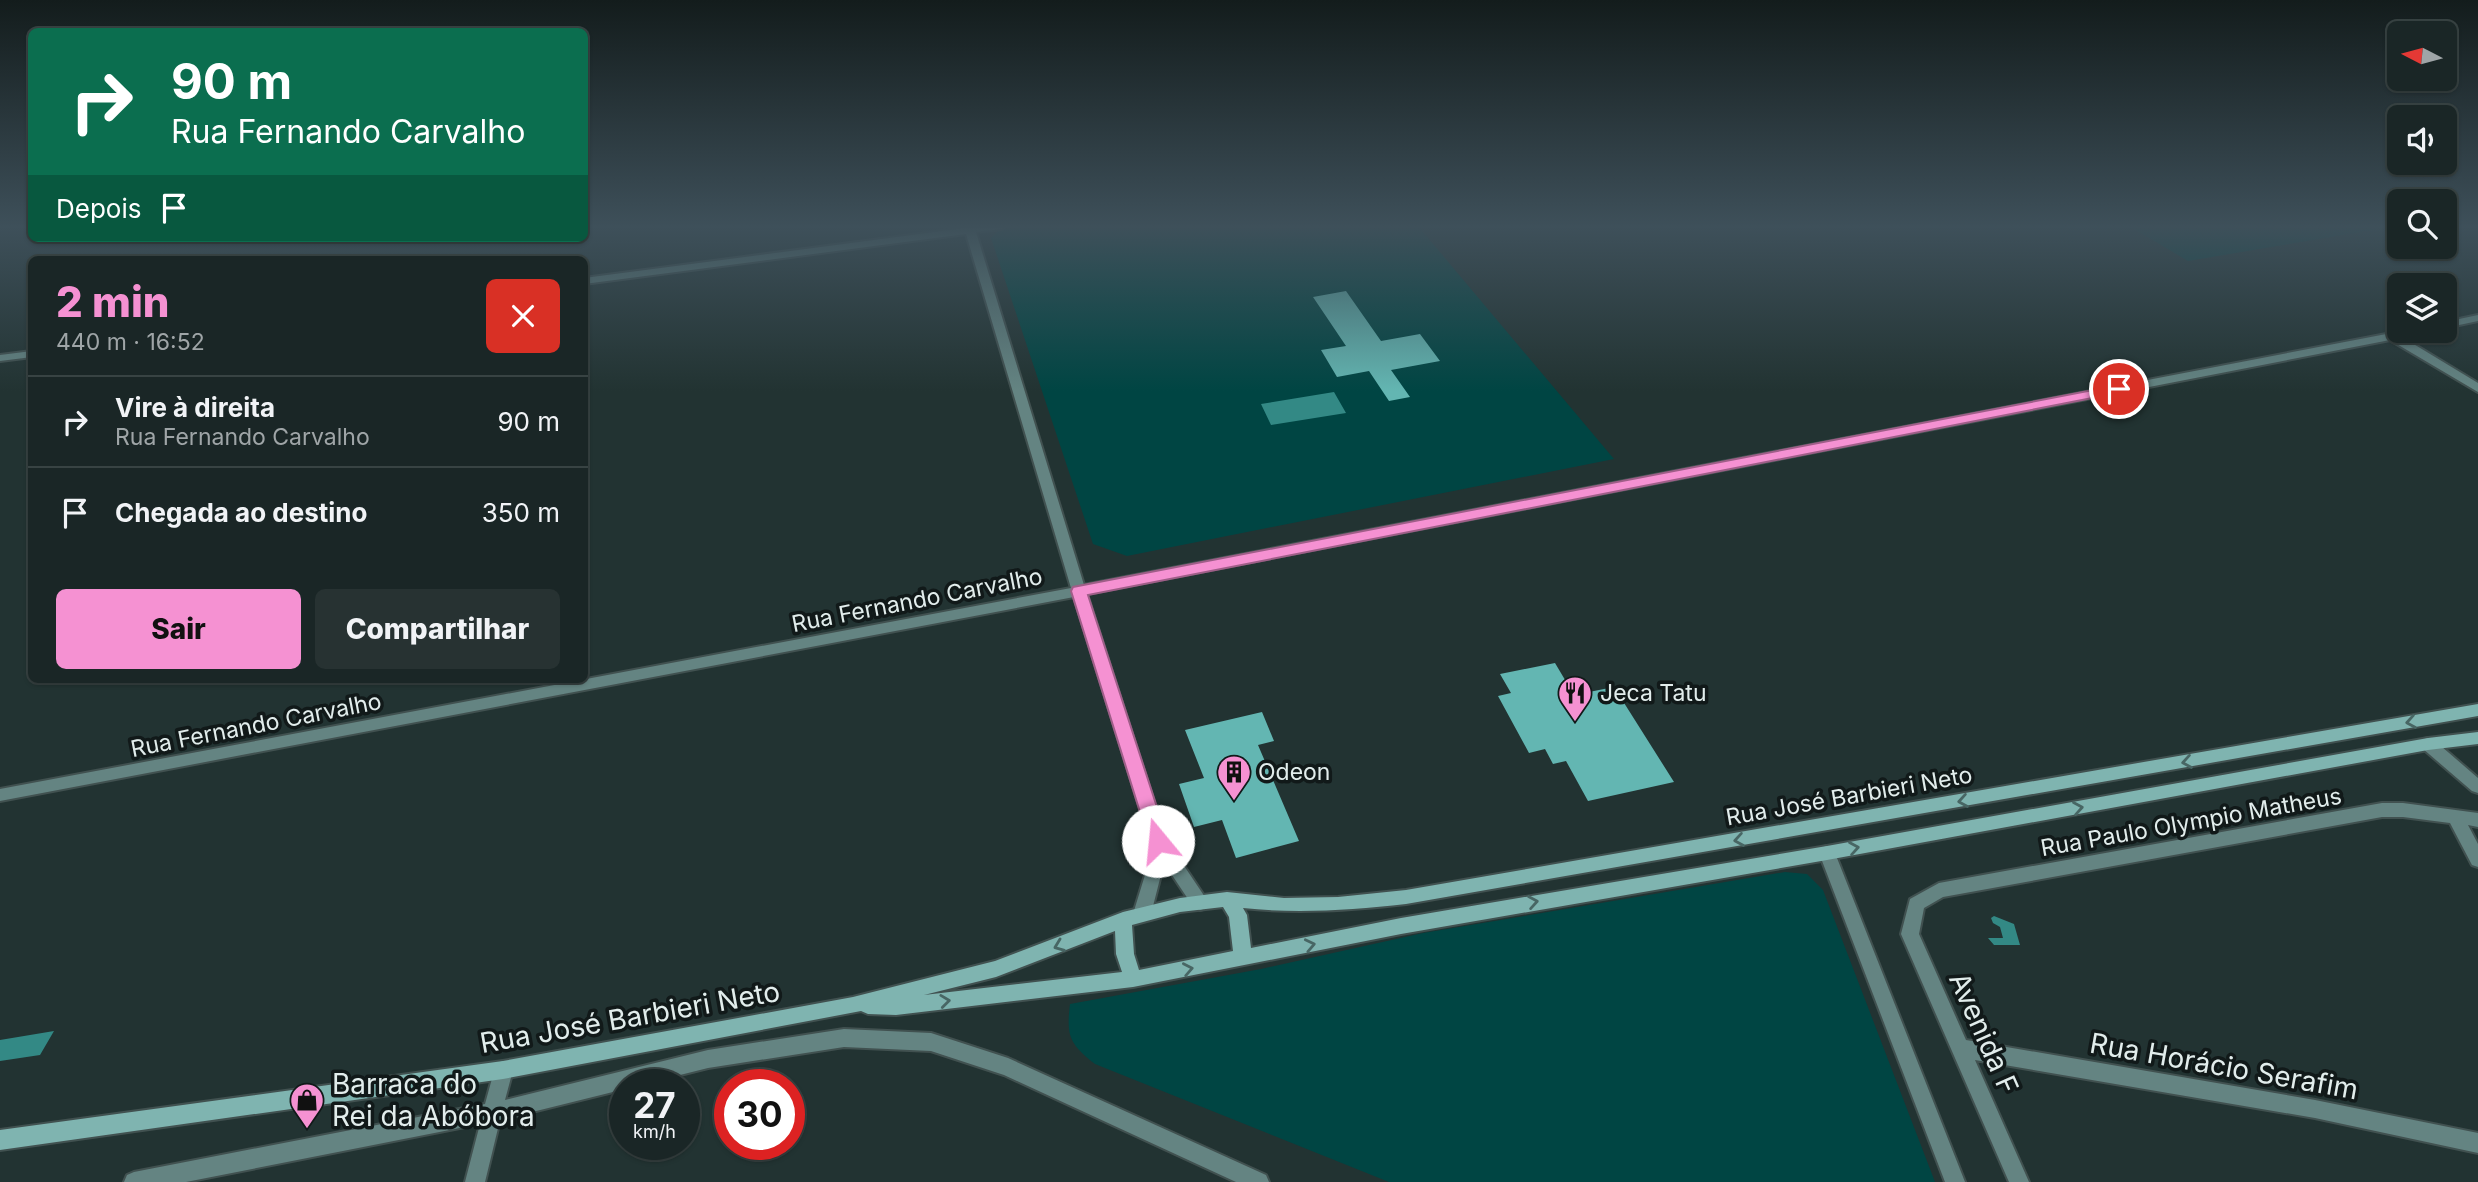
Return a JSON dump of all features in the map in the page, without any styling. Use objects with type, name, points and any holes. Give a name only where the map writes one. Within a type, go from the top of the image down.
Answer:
[{"type":"main road","name":"Rua José Barbieri Neto","points":[[0,1140],[503,1070],[853,1005],[996,969],[1123,920],[1200,902],[1227,899],[1284,905],[1338,904],[1406,897],[2478,710]]},
{"type":"main road","points":[[1227,899],[1238,915],[1243,959],[1401,926],[1827,853],[2428,744],[2478,739]]},
{"type":"main road","points":[[1123,920],[1125,954],[1133,979]]},
{"type":"main road","name":"Rua José Barbieri Neto","points":[[853,1005],[896,1007],[1133,979],[1243,959]]},
{"type":"street","points":[[986,281],[1158,841],[1200,902]]},
{"type":"street","points":[[2457,322],[2478,318]]},
{"type":"street","name":"Rua Fernando Carvalho","points":[[0,795],[1079,591],[2387,337]]},
{"type":"street","points":[[2404,343],[2478,388]]},
{"type":"street","points":[[0,358],[28,354]]},
{"type":"street","points":[[2428,744],[2478,787]]},
{"type":"street","name":"Rua Paulo Olympio Matheus","points":[[1916,904],[1939,890],[2382,810],[2403,810],[2478,820]]},
{"type":"street","points":[[2455,817],[2478,860]]},
{"type":"street","points":[[1142,914],[1154,875],[1158,841]]},
{"type":"street","points":[[1827,853],[1955,1182]]},
{"type":"street","name":"Avenida F","points":[[1916,904],[1910,934],[2019,1182]]},
{"type":"street","points":[[134,1182],[494,1112],[708,1059],[845,1038],[931,1042],[1009,1067],[1259,1182]]},
{"type":"street","name":"Rua Horácio Serafim","points":[[1959,1048],[2315,1109],[2478,1143]]},
{"type":"street","points":[[475,1182],[503,1070]]},
{"type":"shaded area","points":[[1005,281],[1464,281],[1614,459],[1127,556],[1093,544]]},
{"type":"shaded area","points":[[1334,392],[1346,413],[1271,425],[1261,404]]},
{"type":"shaded area","points":[[1785,872],[1807,874],[1823,890],[1935,1182],[1389,1182],[1095,1064],[1075,1045],[1070,1032],[1070,1004],[1261,969],[1423,933]]},
{"type":"shaded area","points":[[1994,916],[2014,924],[2020,945],[1994,945],[1988,938],[2003,938],[2000,927],[1993,923],[1991,918]]},
{"type":"shaded area","points":[[54,1031],[40,1055],[0,1061],[0,1040]]},
{"type":"building","points":[[1346,291],[1381,341],[1420,334],[1440,361],[1391,370],[1410,397],[1389,401],[1369,371],[1337,377],[1321,350],[1346,346],[1313,297]]},
{"type":"building","name":"Jeca Tatu","points":[[1555,663],[1574,695],[1614,687],[1674,782],[1588,801],[1566,761],[1553,764],[1545,749],[1529,753],[1498,696],[1511,693],[1500,674]]},
{"type":"building","name":"Odeon","points":[[1262,712],[1274,741],[1258,745],[1299,841],[1236,858],[1222,820],[1194,827],[1179,784],[1204,778],[1185,730]]},
{"type":"place","name":"Jeca Tatu","points":[[1575,723]]},
{"type":"place","name":"Odeon","points":[[1234,802]]},
{"type":"place","name":"Barraca do Rei da Abóbora","points":[[307,1130]]},
{"type":"route","points":[[1158,841],[1079,591],[2119,389]]}]
